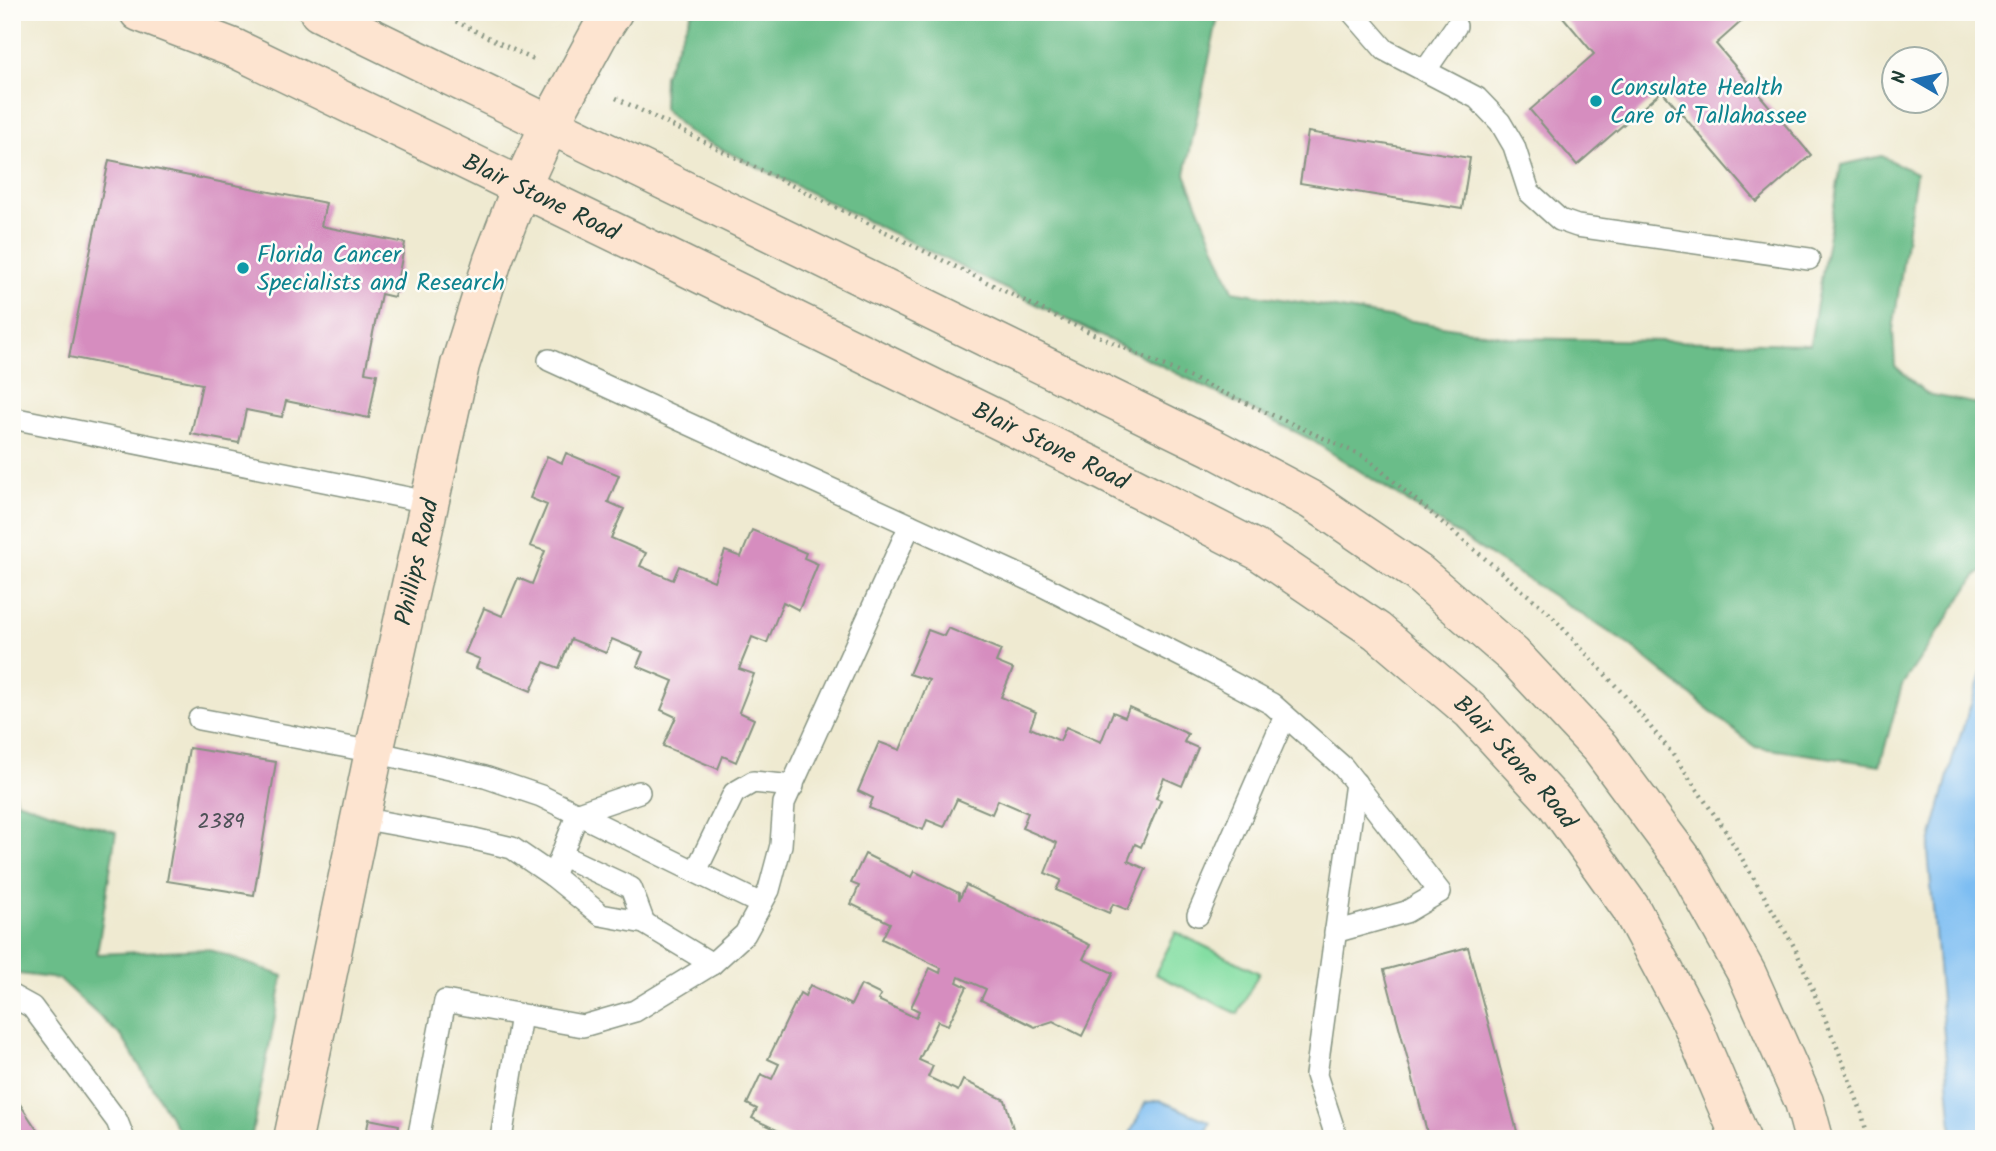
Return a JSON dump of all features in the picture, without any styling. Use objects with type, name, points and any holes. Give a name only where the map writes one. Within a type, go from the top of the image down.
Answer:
[{"type":"main road","name":"Blair Stone Road","points":[[139,12],[236,50],[1092,466],[1247,545],[1377,631],[1471,711],[1557,805],[1630,907],[1690,1019],[1741,1139]]},
{"type":"main road","points":[[319,12],[1216,449],[1313,501],[1418,573],[1513,655],[1600,748],[1684,861],[1747,974],[1804,1102],[1814,1139]]},
{"type":"main road","name":"Phillips Road","points":[[293,1139],[374,752],[460,365],[493,260],[521,187],[550,124],[613,12]]},
{"type":"lane","points":[[1352,12],[1385,50],[1477,98],[1500,122],[1514,146],[1529,192],[1560,220],[1577,226],[1809,259]]},
{"type":"lane","points":[[1425,71],[1456,26]]},
{"type":"lane","points":[[549,360],[1038,584],[1272,705],[1343,767],[1440,892],[1406,912],[1335,932]]},
{"type":"lane","points":[[12,418],[428,502]]},
{"type":"lane","points":[[418,1139],[445,1001],[583,1026],[635,1011],[712,964],[745,934],[769,890],[781,845],[785,803],[910,525]]},
{"type":"lane","points":[[1198,915],[1285,716]]},
{"type":"lane","points":[[198,719],[374,752],[485,777],[541,796],[578,813],[761,904]]},
{"type":"lane","points":[[696,871],[734,793],[753,782],[793,786]]},
{"type":"lane","points":[[1337,1139],[1316,1075],[1356,783]]},
{"type":"lane","points":[[578,813],[639,792]]},
{"type":"lane","points":[[553,876],[578,813]]},
{"type":"lane","points":[[360,818],[512,848],[553,876],[601,915],[644,923],[712,964]]},
{"type":"lane","points":[[563,856],[631,888],[644,923]]},
{"type":"lane","points":[[12,996],[32,1006],[117,1121],[124,1139]]},
{"type":"lane","points":[[501,1139],[521,1015]]},
{"type":"path","points":[[437,12],[536,61]]},
{"type":"green space","points":[[692,12],[1219,12],[1185,174],[1233,291],[1514,338],[1810,344],[1841,165],[1882,156],[1916,173],[1893,330],[1895,366],[1927,394],[1984,405],[1984,569],[1977,575],[1902,685],[1880,765],[1755,747],[1629,645],[1310,439],[689,133],[663,108],[664,75]]},
{"type":"green space","points":[[12,781],[16,801],[116,832],[97,954],[208,949],[283,976],[251,1139],[193,1139],[178,1130],[122,1037],[59,979],[12,973]]},
{"type":"green space","points":[[1176,932],[1259,973],[1238,1014],[1155,974]]},
{"type":"water","points":[[1984,666],[1984,1139],[1953,1139],[1928,851],[1953,757]]},
{"type":"water","points":[[1159,1100],[1210,1122],[1206,1131],[1213,1139],[1132,1139],[1130,1134],[1145,1103]]},
{"type":"building","name":"Consulate Health Care of Tallahassee","points":[[1568,12],[1752,12],[1716,44],[1811,155],[1757,202],[1662,91],[1577,165],[1530,110],[1594,54],[1563,17]]},
{"type":"building","points":[[1308,132],[1470,158],[1462,209],[1300,183]]},
{"type":"building","name":"Florida Cancer Specialists and Research","points":[[109,160],[326,203],[321,226],[405,243],[394,297],[381,294],[365,372],[377,374],[369,418],[286,401],[282,417],[246,410],[239,443],[191,434],[202,384],[69,357]]},
{"type":"building","points":[[566,453],[619,475],[608,502],[624,509],[611,538],[646,553],[640,566],[673,580],[679,566],[714,581],[725,551],[741,557],[752,530],[806,553],[804,558],[818,564],[799,610],[783,602],[767,643],[752,637],[739,669],[754,674],[739,712],[754,719],[736,762],[723,756],[718,769],[663,746],[676,717],[661,710],[673,681],[637,666],[643,652],[612,639],[606,653],[571,639],[559,668],[544,662],[531,691],[476,668],[480,659],[465,653],[484,608],[502,616],[518,578],[532,584],[545,551],[530,546],[547,505],[530,498],[547,456],[562,463]]},
{"type":"building","points":[[948,628],[1001,650],[996,662],[1013,669],[1001,697],[1036,712],[1030,728],[1060,741],[1066,727],[1101,742],[1113,712],[1125,717],[1129,707],[1188,734],[1184,742],[1198,748],[1182,786],[1164,778],[1156,798],[1161,800],[1141,847],[1135,844],[1128,861],[1146,869],[1128,910],[1113,904],[1109,913],[1056,890],[1061,880],[1045,873],[1057,843],[1022,828],[1028,813],[998,800],[992,814],[957,799],[944,827],[927,820],[923,830],[869,808],[873,798],[858,791],[879,742],[900,750],[929,680],[909,674],[928,630],[944,636]]},
{"type":"building","points":[[189,748],[276,762],[254,895],[167,881]]},
{"type":"building","points":[[865,854],[911,877],[914,871],[959,893],[959,900],[966,885],[1090,945],[1083,959],[1113,973],[1082,1036],[1053,1021],[1035,1027],[981,1000],[986,989],[959,977],[957,982],[967,987],[948,1025],[938,1021],[919,1060],[933,1066],[928,1077],[958,1091],[963,1080],[1005,1100],[1014,1132],[1011,1139],[795,1139],[752,1118],[757,1109],[747,1104],[761,1074],[772,1079],[779,1064],[768,1059],[800,993],[805,996],[810,985],[851,1005],[861,985],[881,995],[878,1000],[916,1018],[919,1011],[911,1007],[930,968],[940,973],[941,968],[882,939],[890,923],[851,904],[859,886],[851,883]]},
{"type":"building","points":[[1468,947],[1519,1139],[1429,1139],[1384,970]]},
{"type":"building","points":[[12,1092],[43,1139],[12,1139]]},
{"type":"building","points":[[369,1119],[399,1125],[396,1139],[365,1139]]},
{"type":"place","name":"Consulate Health Care of Tallahassee","points":[[1596,101]]},
{"type":"place","name":"Florida Cancer Specialists and Research","points":[[243,268]]}]
